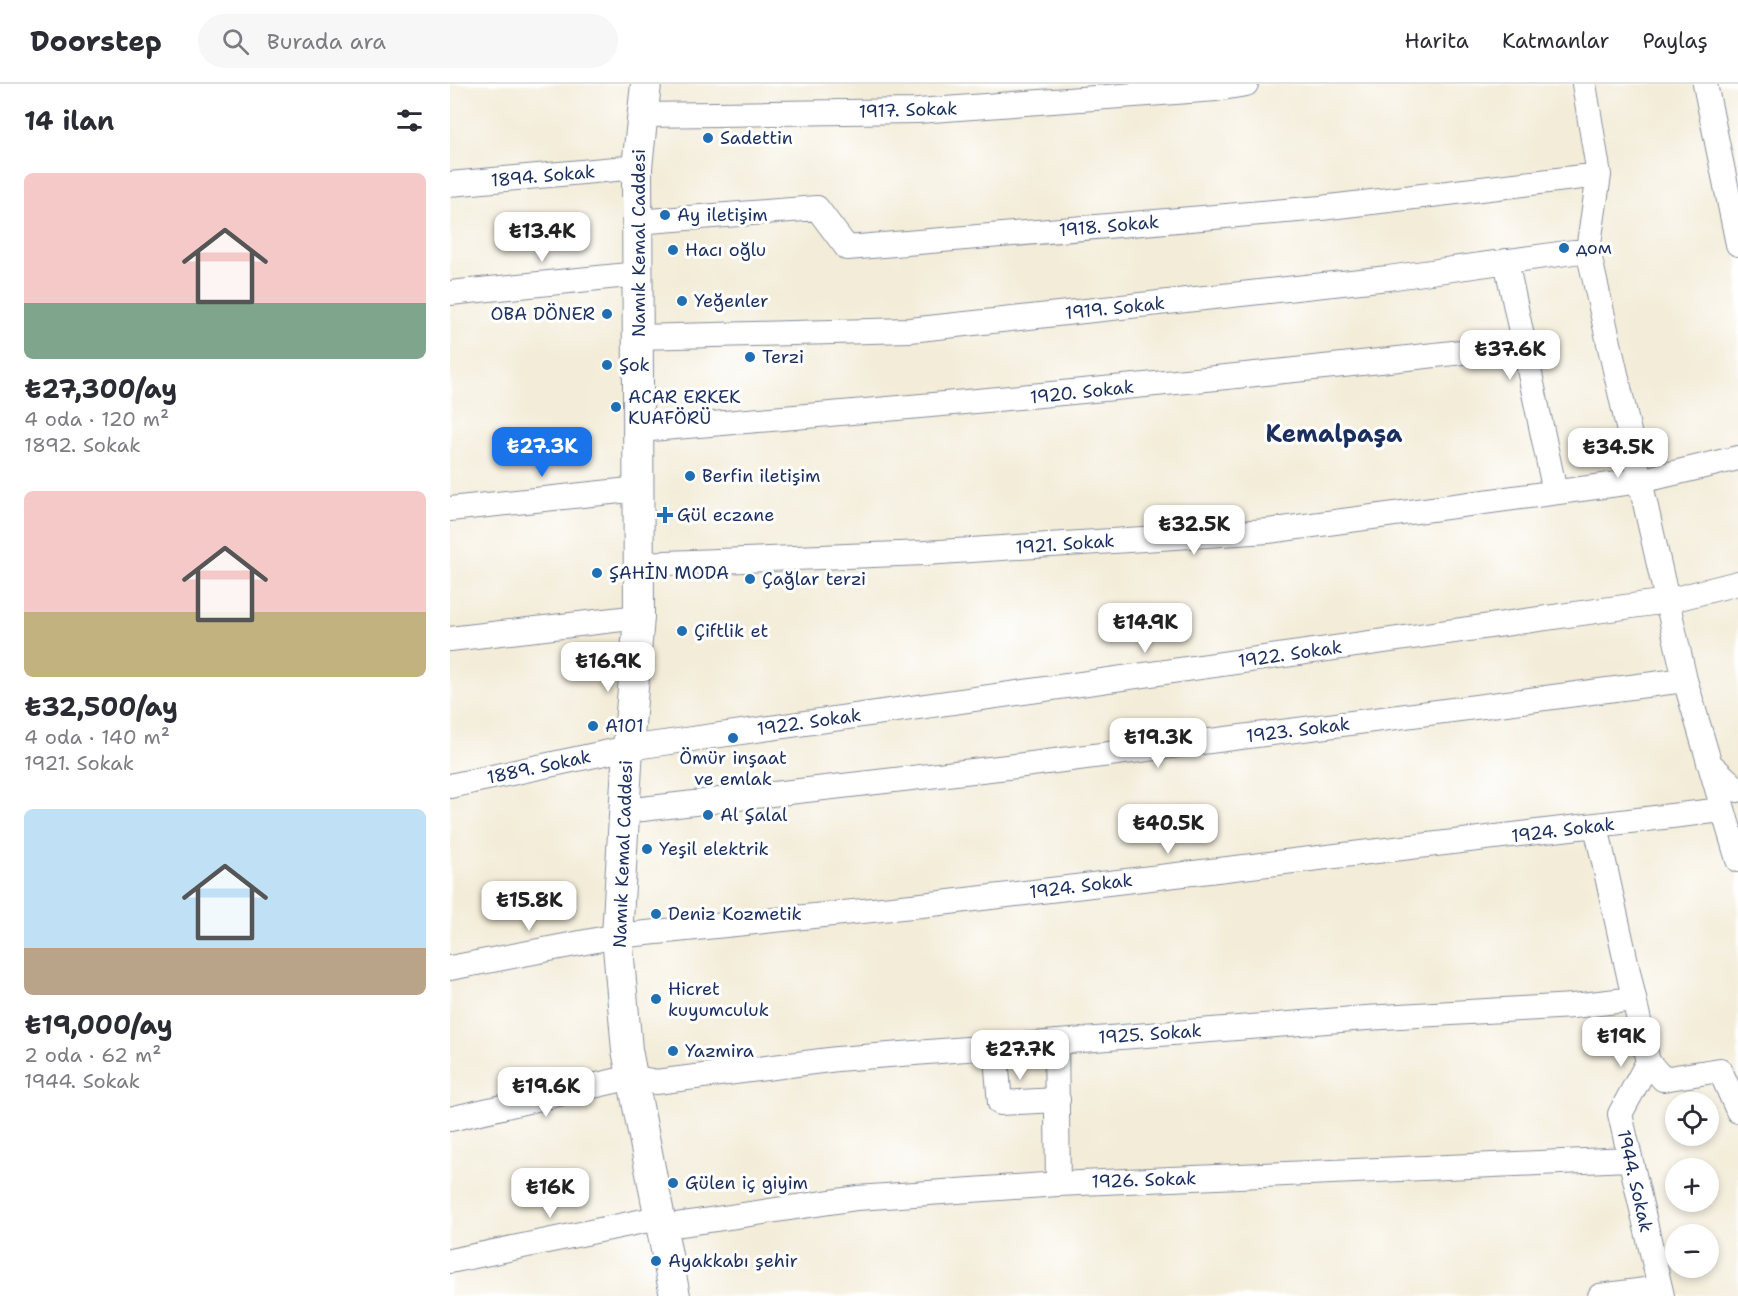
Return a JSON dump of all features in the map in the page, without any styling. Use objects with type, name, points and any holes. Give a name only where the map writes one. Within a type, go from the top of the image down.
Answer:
[{"type":"street","name":"Namık Kemal Caddesi","points":[[645,84],[637,167],[639,617],[628,748],[617,936],[632,1077],[675,1296]]},
{"type":"street","name":"1917. Sokak","points":[[642,115],[918,111],[1216,89],[1246,84]]},
{"type":"street","points":[[1584,84],[1599,175],[1588,250],[1685,680],[1738,860]]},
{"type":"street","points":[[1706,84],[1738,244]]},
{"type":"street","name":"1894. Sokak","points":[[450,184],[637,167]]},
{"type":"street","name":"1918. Sokak","points":[[637,222],[817,208],[847,248],[1321,208],[1599,175]]},
{"type":"street","name":"1919. Sokak","points":[[638,337],[910,330],[1388,278],[1588,250]]},
{"type":"street","points":[[1506,261],[1555,492]]},
{"type":"street","points":[[450,293],[638,274]]},
{"type":"street","name":"1920. Sokak","points":[[639,430],[979,402],[1524,345]]},
{"type":"street","name":"1921. Sokak","points":[[639,564],[925,553],[1268,531],[1640,481],[1738,458]]},
{"type":"street","points":[[450,508],[639,489]]},
{"type":"street","name":"1922. Sokak","points":[[628,748],[1667,601],[1738,584]]},
{"type":"street","points":[[450,639],[639,617]]},
{"type":"street","name":"1923. Sokak","points":[[625,811],[1016,766],[1685,680]]},
{"type":"street","name":"1889. Sokak","points":[[450,786],[628,748]]},
{"type":"street","points":[[1709,763],[1738,790]]},
{"type":"street","name":"1924. Sokak","points":[[450,968],[617,936],[941,903],[1722,810]]},
{"type":"street","points":[[1596,826],[1648,1062],[1663,1079],[1729,1066],[1738,1111]]},
{"type":"street","name":"1925. Sokak","points":[[632,1077],[656,1082],[837,1059],[1366,1018],[1573,1006],[1634,999]]},
{"type":"street","points":[[1056,1042],[1058,1184]]},
{"type":"street","points":[[995,1046],[1000,1103],[1058,1100]]},
{"type":"street","name":"1944. Sokak","points":[[1648,1062],[1620,1114],[1661,1292]]},
{"type":"street","points":[[450,1119],[632,1077]]},
{"type":"street","name":"1926. Sokak","points":[[450,1261],[660,1222],[856,1198],[1058,1184],[1629,1159]]},
{"type":"street","points":[[1600,1296],[1661,1292]]},
{"type":"place","name":"Sadettin","points":[[708,138]]},
{"type":"place","name":"Ay iletişim","points":[[665,215]]},
{"type":"place","name":"дом","points":[[1564,248]]},
{"type":"place","name":"Hacı oğlu","points":[[673,250]]},
{"type":"place","name":"Yeğenler","points":[[682,301]]},
{"type":"place","name":"OBA DÖNER","points":[[607,314]]},
{"type":"place","name":"Terzi","points":[[750,357]]},
{"type":"place","name":"Şok","points":[[607,365]]},
{"type":"place","name":"ACAR ERKEK KUAFÖRÜ","points":[[616,407]]},
{"type":"place","name":"Berfin iletişim","points":[[690,476]]},
{"type":"place","name":"Gül eczane","points":[[665,515]]},
{"type":"place","name":"ŞAHİN MODA","points":[[597,573]]},
{"type":"place","name":"Çağlar terzi","points":[[750,579]]},
{"type":"place","name":"Çiftlik et","points":[[682,631]]},
{"type":"place","name":"A101","points":[[593,726]]},
{"type":"place","name":"Ömür inşaat ve emlak","points":[[733,738]]},
{"type":"place","name":"Al Şalal","points":[[708,815]]},
{"type":"place","name":"Yeşil elektrik","points":[[647,849]]},
{"type":"place","name":"Deniz Kozmetik","points":[[656,914]]},
{"type":"place","name":"Hicret kuyumculuk","points":[[656,999]]},
{"type":"place","name":"Yazmira","points":[[673,1051]]},
{"type":"place","name":"Gülen iç giyim","points":[[673,1183]]},
{"type":"place","name":"Ayakkabı şehir","points":[[656,1261]]},
{"type":"district","name":"Kemalpaşa","points":[[1334,434]]}]
